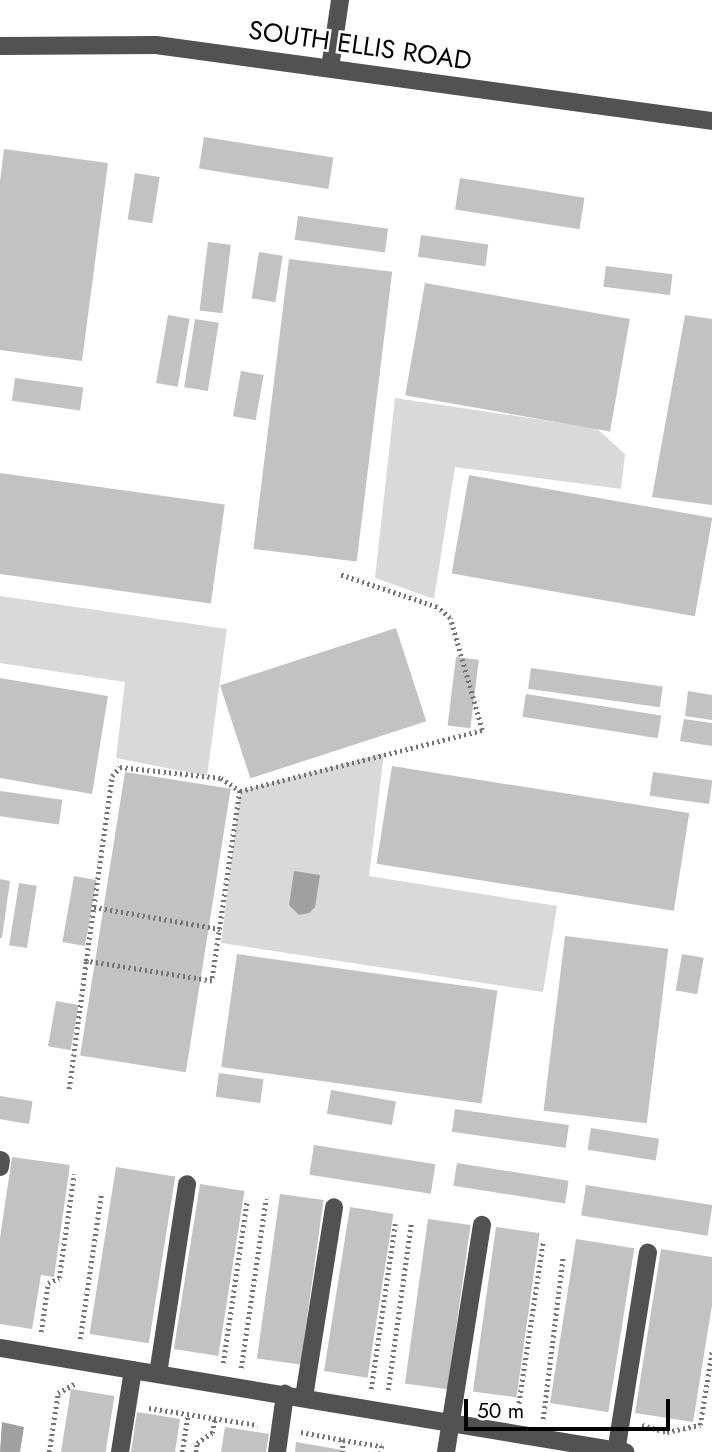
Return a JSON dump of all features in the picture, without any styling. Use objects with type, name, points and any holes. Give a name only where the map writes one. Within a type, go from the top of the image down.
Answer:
[{"type":"street","points":[[330,68],[340,0]]},
{"type":"street","name":"SOUTH ELLIS ROAD","points":[[0,46],[156,45],[712,121]]},
{"type":"street","points":[[120,1452],[147,1372],[187,1184]]},
{"type":"street","points":[[304,1397],[334,1207]]},
{"type":"street","points":[[446,1452],[482,1225]]},
{"type":"street","points":[[0,1349],[451,1421],[619,1451],[620,1423],[648,1254]]},
{"type":"street","points":[[277,1452],[285,1394]]},
{"type":"path","points":[[68,1089],[112,776],[120,767],[221,778],[240,791],[482,730],[450,618],[417,599],[338,574]]},
{"type":"path","points":[[86,961],[212,981],[240,791]]},
{"type":"path","points":[[94,907],[219,929]]},
{"type":"path","points":[[37,1354],[48,1283],[59,1278],[74,1174]]},
{"type":"path","points":[[77,1361],[101,1195]]},
{"type":"path","points":[[238,1387],[266,1199]]},
{"type":"path","points":[[220,1384],[247,1201]]},
{"type":"path","points":[[377,1409],[395,1224]]},
{"type":"path","points":[[377,1409],[411,1224]]},
{"type":"path","points":[[515,1432],[543,1241]]},
{"type":"path","points":[[541,1436],[564,1256]]},
{"type":"path","points":[[620,1423],[667,1432],[700,1425],[712,1351]]},
{"type":"path","points":[[147,1372],[145,1408],[382,1446],[381,1452]]},
{"type":"path","points":[[49,1452],[58,1393],[83,1379]]},
{"type":"path","points":[[182,1452],[188,1414]]},
{"type":"path","points":[[196,1452],[197,1443],[212,1433],[215,1418]]},
{"type":"path","points":[[343,1440],[343,1452]]},
{"type":"shaded area","points":[[395,398],[596,428],[625,454],[621,489],[455,467],[434,599],[375,578]]},
{"type":"shaded area","points":[[0,596],[227,629],[207,776],[116,758],[125,682],[0,663]]},
{"type":"shaded area","points":[[384,753],[369,876],[557,906],[543,992],[221,943],[240,791]]},
{"type":"shaded area","points":[[294,871],[320,875],[315,907],[309,913],[299,915],[289,905]]},
{"type":"shaded area","points":[[2,1422],[24,1427],[20,1452],[0,1452]]},
{"type":"building","points":[[204,137],[333,157],[328,189],[199,169]]},
{"type":"building","points":[[4,149],[108,163],[82,361],[0,350],[0,181]]},
{"type":"building","points":[[135,173],[160,177],[152,223],[128,219]]},
{"type":"building","points":[[460,178],[584,198],[579,229],[455,210]]},
{"type":"building","points":[[298,216],[388,229],[385,252],[295,240]]},
{"type":"building","points":[[421,235],[488,244],[485,266],[418,257]]},
{"type":"building","points":[[208,242],[231,245],[222,313],[200,310]]},
{"type":"building","points":[[259,252],[283,256],[275,302],[252,298]]},
{"type":"building","points":[[289,259],[392,272],[357,561],[253,549]]},
{"type":"building","points":[[606,266],[673,274],[670,295],[603,287]]},
{"type":"building","points":[[425,283],[630,319],[610,431],[405,395]]},
{"type":"building","points":[[168,315],[190,319],[178,387],[156,383]]},
{"type":"building","points":[[685,315],[712,319],[712,505],[652,497]]},
{"type":"building","points":[[195,319],[219,323],[208,391],[184,387]]},
{"type":"building","points":[[241,371],[264,375],[256,420],[233,416]]},
{"type":"building","points":[[15,378],[83,388],[80,410],[12,401]]},
{"type":"building","points":[[0,473],[225,505],[211,604],[0,574]]},
{"type":"building","points":[[469,475],[712,518],[695,616],[452,573]]},
{"type":"building","points":[[396,628],[426,721],[250,778],[220,685]]},
{"type":"building","points":[[456,657],[479,660],[470,728],[448,725]]},
{"type":"building","points":[[531,668],[663,687],[660,707],[528,689]]},
{"type":"building","points":[[0,678],[108,696],[92,794],[0,778]]},
{"type":"building","points":[[688,691],[712,695],[712,720],[685,716]]},
{"type":"building","points":[[526,694],[661,715],[658,738],[522,717]]},
{"type":"building","points":[[684,719],[712,723],[712,746],[680,741]]},
{"type":"building","points":[[392,766],[689,813],[674,911],[377,864]]},
{"type":"building","points":[[125,772],[231,789],[186,1072],[80,1055]]},
{"type":"building","points":[[653,772],[712,780],[709,804],[650,796]]},
{"type":"building","points":[[0,791],[62,800],[59,825],[0,816]]},
{"type":"building","points":[[74,876],[97,880],[85,946],[62,942]]},
{"type":"building","points":[[0,879],[10,881],[2,938],[0,938]]},
{"type":"building","points":[[19,883],[37,886],[27,948],[9,945]]},
{"type":"building","points":[[565,936],[668,949],[647,1123],[544,1111]]},
{"type":"building","points":[[237,954],[497,991],[482,1103],[221,1067]]},
{"type":"building","points":[[682,954],[704,958],[697,994],[676,990]]},
{"type":"building","points":[[56,1001],[79,1005],[71,1050],[48,1046]]},
{"type":"building","points":[[219,1073],[264,1079],[260,1103],[216,1097]]},
{"type":"building","points":[[331,1090],[396,1101],[392,1125],[327,1114]]},
{"type":"building","points":[[0,1096],[33,1101],[29,1124],[0,1119]]},
{"type":"building","points":[[455,1109],[569,1125],[566,1148],[452,1132]]},
{"type":"building","points":[[591,1128],[659,1139],[656,1161],[588,1150]]},
{"type":"building","points":[[314,1145],[435,1164],[431,1194],[309,1175]]},
{"type":"building","points":[[12,1157],[70,1165],[54,1277],[41,1275],[32,1329],[0,1324],[0,1238]]},
{"type":"building","points":[[457,1163],[569,1181],[565,1203],[453,1186]]},
{"type":"building","points":[[116,1167],[175,1176],[149,1343],[90,1334]]},
{"type":"building","points":[[200,1184],[244,1191],[218,1356],[174,1349]]},
{"type":"building","points":[[586,1185],[712,1205],[708,1236],[581,1216]]},
{"type":"building","points":[[280,1194],[324,1200],[300,1365],[257,1358]]},
{"type":"building","points":[[350,1207],[393,1214],[367,1378],[324,1371]]},
{"type":"building","points":[[428,1219],[471,1225],[447,1389],[405,1383]]},
{"type":"building","points":[[496,1227],[540,1233],[516,1398],[473,1391]]},
{"type":"building","points":[[576,1239],[634,1248],[608,1412],[550,1403]]},
{"type":"building","points":[[661,1249],[712,1257],[712,1305],[693,1422],[635,1413]]},
{"type":"building","points":[[71,1389],[114,1396],[106,1452],[61,1452]]},
{"type":"building","points":[[137,1412],[180,1419],[175,1452],[131,1452]]},
{"type":"building","points":[[225,1427],[269,1434],[266,1452],[221,1452]]},
{"type":"building","points":[[296,1442],[342,1450],[342,1452],[295,1452]]}]
